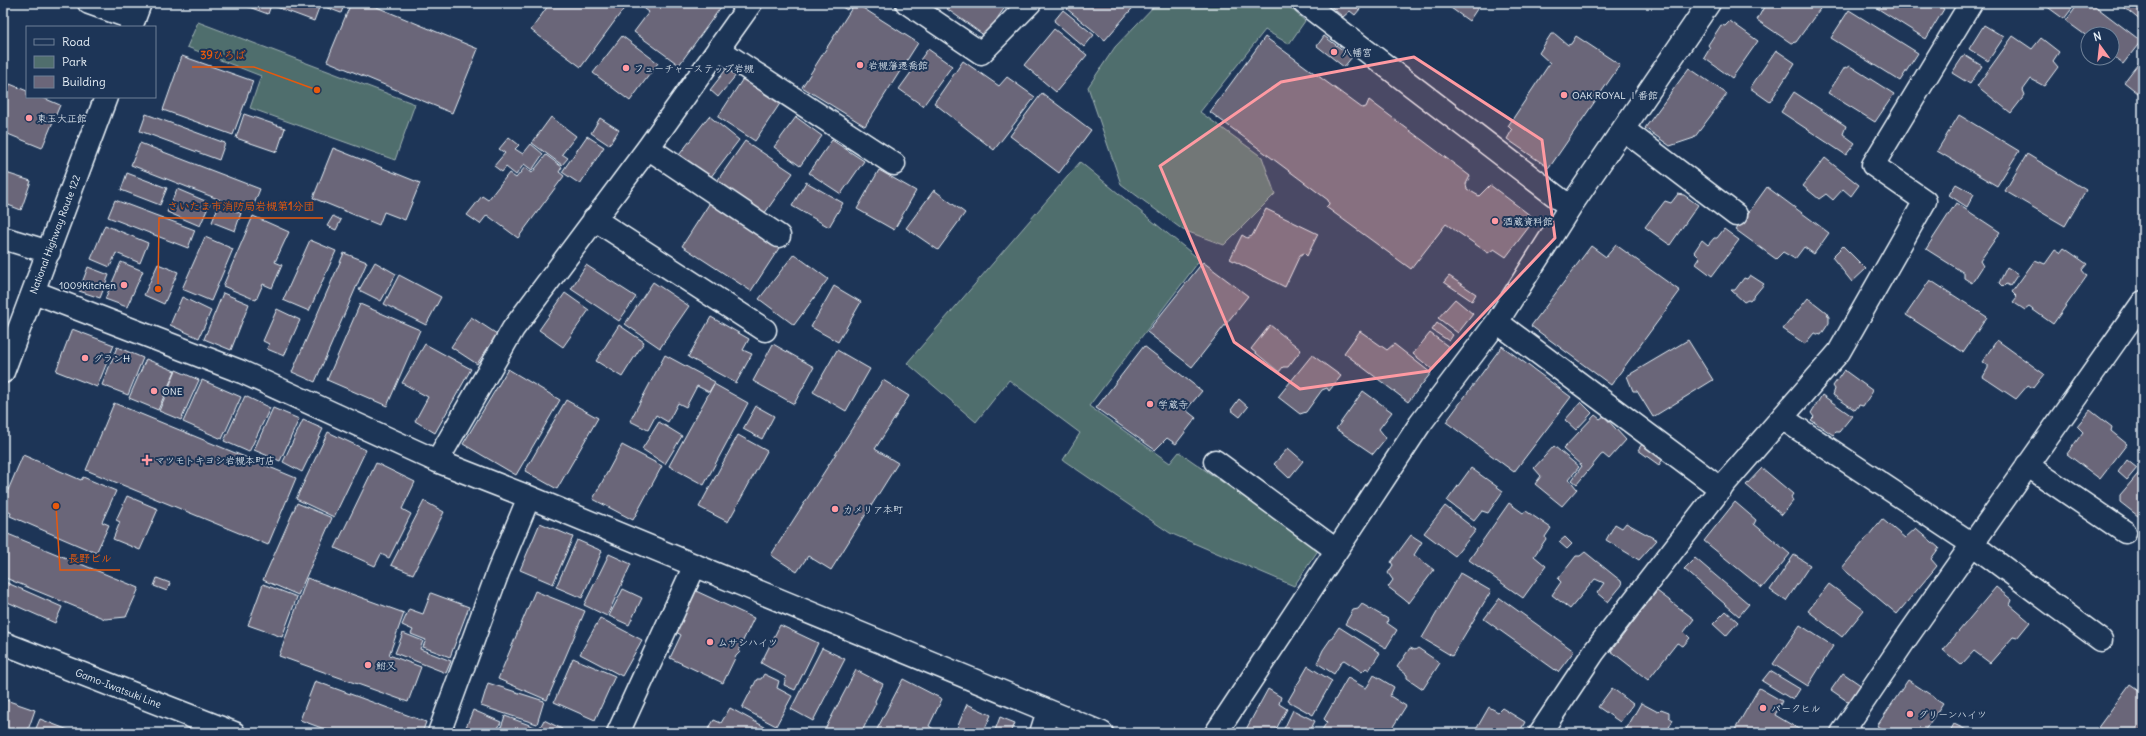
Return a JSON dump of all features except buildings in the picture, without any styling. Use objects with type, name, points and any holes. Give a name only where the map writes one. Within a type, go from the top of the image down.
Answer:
[{"type":"main road","points":[[89,3],[135,16]]},
{"type":"main road","points":[[437,461],[513,329],[648,148],[751,3]]},
{"type":"main road","points":[[907,3],[981,54],[1030,3]]},
{"type":"main road","points":[[1304,3],[1570,207]]},
{"type":"main road","points":[[1216,733],[1420,424],[1497,322],[1570,207],[1709,3]]},
{"type":"main road","points":[[1540,733],[1594,652],[1721,488],[1839,352],[1925,202],[1873,165],[1971,3]]},
{"type":"main road","points":[[718,49],[894,164]]},
{"type":"main road","name":"National Highway Route 122","points":[[3,372],[106,98]]},
{"type":"main road","points":[[1623,129],[1736,215]]},
{"type":"main road","points":[[648,148],[779,236]]},
{"type":"main road","points":[[594,219],[765,330]]},
{"type":"main road","points":[[3,238],[49,252]]},
{"type":"main road","points":[[34,292],[242,372],[437,461],[529,497],[1102,733]]},
{"type":"main road","points":[[1842,733],[2027,465],[2143,302]]},
{"type":"main road","points":[[1497,322],[1721,488]]},
{"type":"main road","points":[[1782,418],[1972,544],[2101,640]]},
{"type":"main road","points":[[1215,461],[1336,550]]},
{"type":"main road","points":[[2027,465],[2124,532]]},
{"type":"main road","points":[[439,733],[498,572],[529,497]]},
{"type":"main road","points":[[618,733],[695,565]]},
{"type":"main road","name":"Gamo-Iwatsuki Line","points":[[3,643],[234,733]]},
{"type":"main road","points":[[1041,733],[1048,711]]},
{"type":"highlighted area","points":[[1414,57],[1542,140],[1555,238],[1429,371],[1300,389],[1234,342],[1160,166],[1281,82]]},
{"type":"green space","points":[[1157,3],[1285,3],[1305,21],[1289,44],[1265,30],[1200,112],[1262,157],[1275,194],[1224,245],[1183,230],[1121,184],[1088,87],[1115,47]]},
{"type":"green space","points":[[198,22],[415,104],[395,160],[250,108],[261,76],[187,47]]},
{"type":"green space","points":[[1080,162],[1200,260],[1089,406],[1170,463],[1179,452],[1319,549],[1294,586],[1170,533],[1063,460],[1080,433],[1009,380],[976,422],[907,363]]},
{"type":"place","name":"八幡宮","points":[[1334,52]]},
{"type":"place","name":"岩槻藩遷喬館","points":[[860,65]]},
{"type":"place","name":"フューチャーステップ岩槻","points":[[626,68]]},
{"type":"place","name":"39ひろば","points":[[317,90]]},
{"type":"place","name":"OAK ROYAL Ⅰ番館","points":[[1564,95]]},
{"type":"place","name":"東玉大正館","points":[[29,118]]},
{"type":"place","name":"酒蔵資料館","points":[[1495,221]]},
{"type":"place","name":"1009Kitchen","points":[[124,285]]},
{"type":"place","name":"さいたま市消防局岩槻第1分団","points":[[158,289]]},
{"type":"place","name":"グランH","points":[[85,358]]},
{"type":"place","name":"ONE","points":[[154,391]]},
{"type":"place","name":"学蔵寺","points":[[1150,404]]},
{"type":"place","name":"マツモトキヨシ岩槻本町店","points":[[147,460]]},
{"type":"place","name":"長野ビル","points":[[56,506]]},
{"type":"place","name":"カメリア本町","points":[[835,509]]},
{"type":"place","name":"ムサシハイツ","points":[[710,642]]},
{"type":"place","name":"鮒又","points":[[368,665]]},
{"type":"place","name":"パークヒル","points":[[1763,708]]},
{"type":"place","name":"グリーンハイツ","points":[[1910,714]]}]
